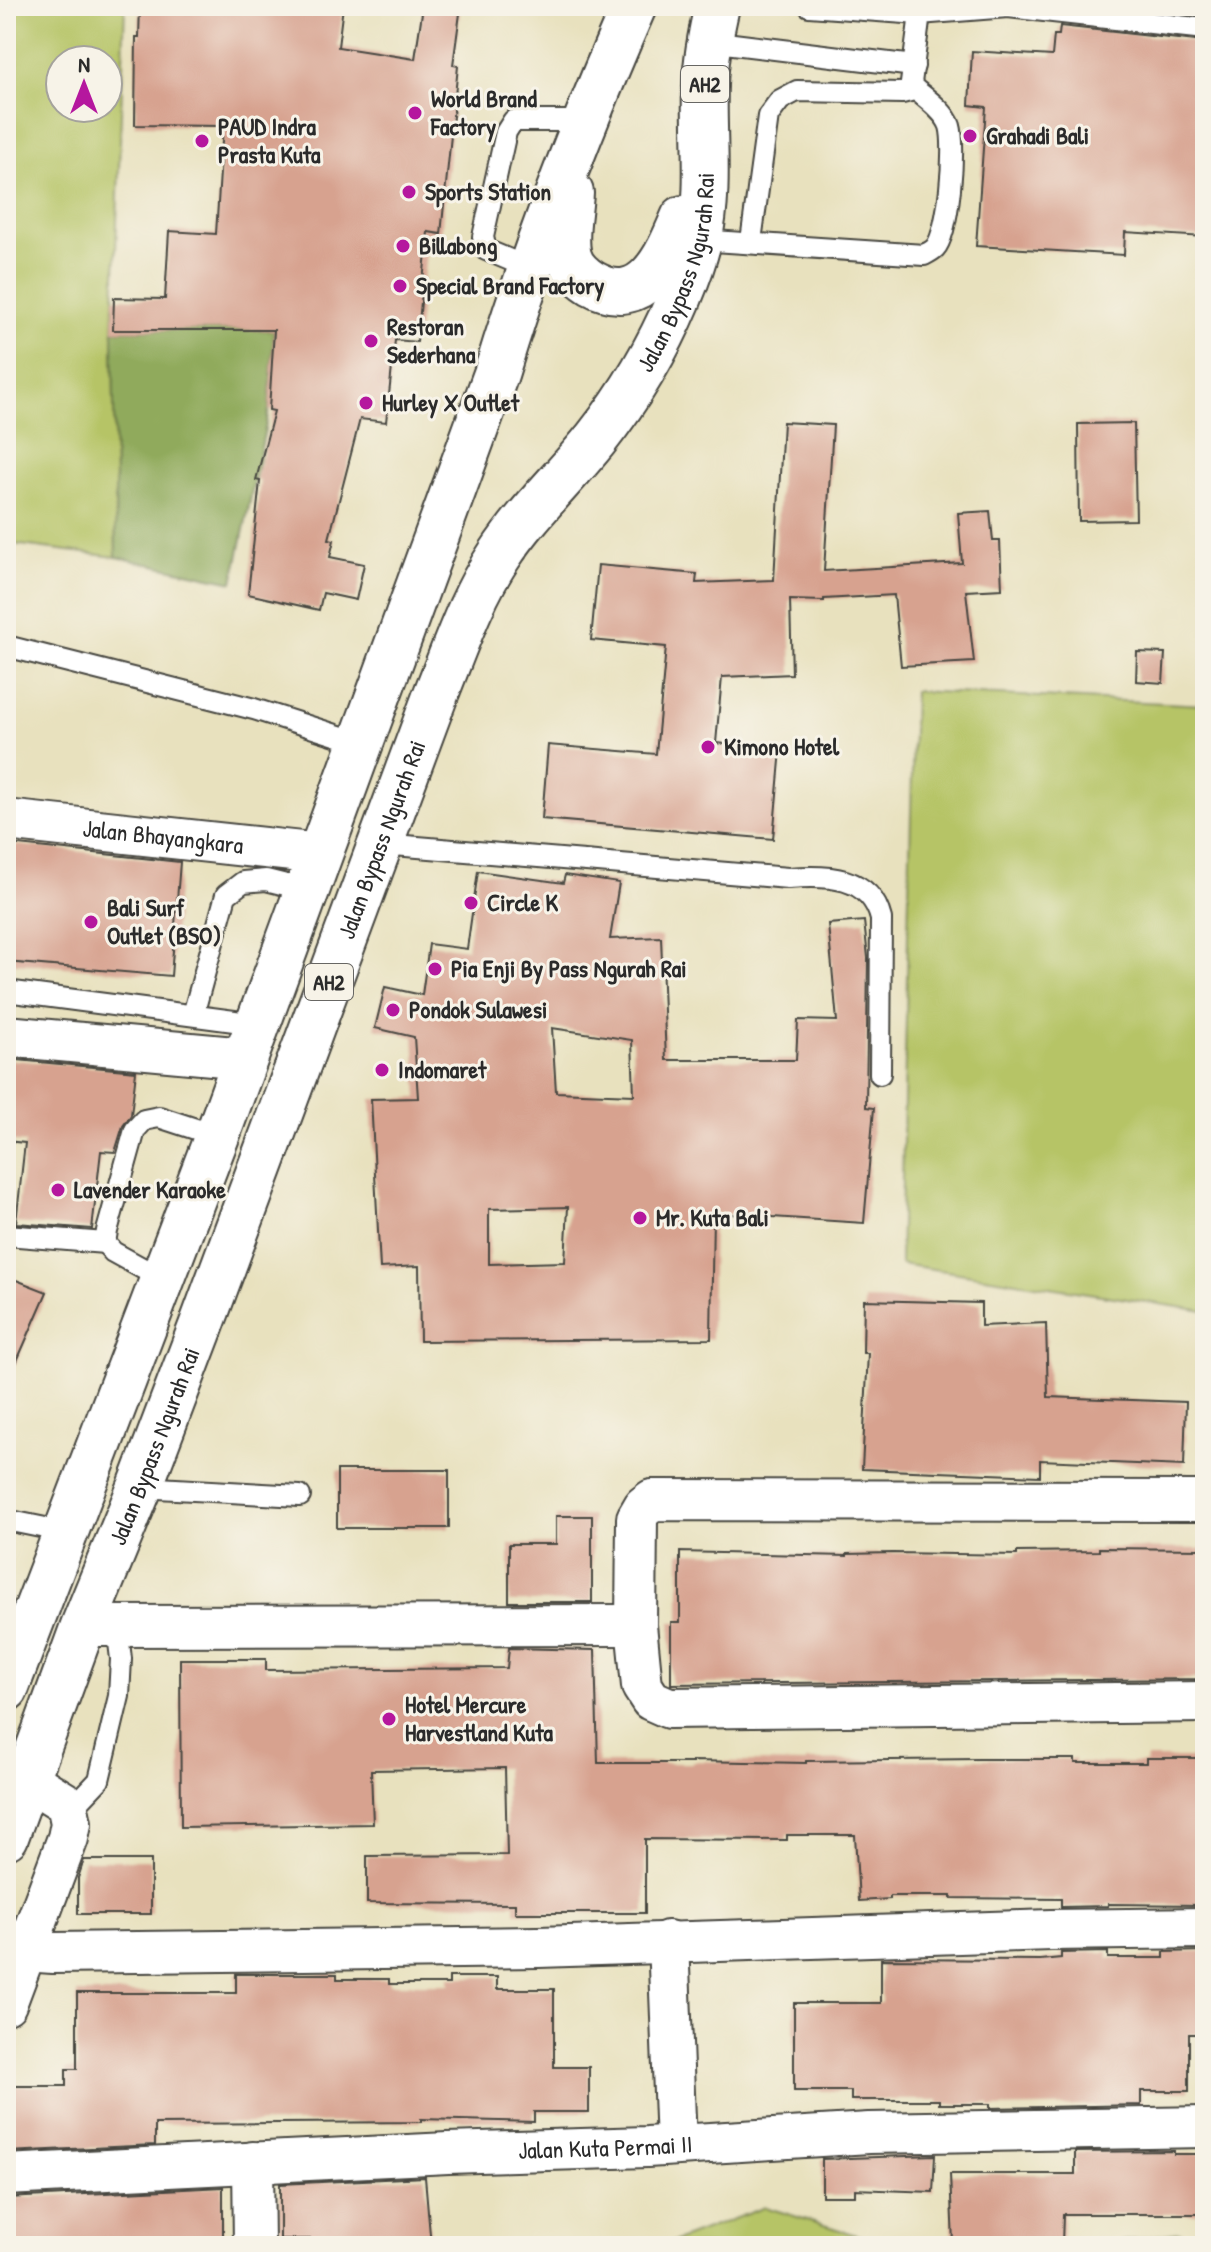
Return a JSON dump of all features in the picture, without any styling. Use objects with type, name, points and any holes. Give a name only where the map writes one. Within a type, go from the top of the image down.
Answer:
[{"type":"highway","name":"AH2","points":[[6,1689],[217,1136],[496,374],[529,268],[579,131],[634,6]]},
{"type":"highway","name":"Jalan Bypass Ngurah Rai","points":[[6,1837],[27,1779],[100,1626],[140,1487],[471,606],[506,546],[596,439],[634,386],[661,342],[680,296],[699,240],[705,82],[713,23]]},
{"type":"highway","points":[[579,131],[568,252],[572,266],[583,278],[597,286],[627,290],[652,277],[669,250],[704,164]]},
{"type":"street","name":"Jalan Bhayangkara","points":[[6,820],[313,872]]},
{"type":"street","points":[[6,1036],[251,1041]]},
{"type":"street","points":[[1205,1501],[652,1500],[637,1518],[636,1625],[642,1686],[651,1700],[669,1708],[1205,1702]]},
{"type":"street","points":[[100,1626],[636,1625]]},
{"type":"street","points":[[6,2004],[71,1823],[67,1804],[27,1779]]},
{"type":"street","points":[[25,1951],[539,1947],[1205,1928]]},
{"type":"street","points":[[668,1941],[676,2144]]},
{"type":"street","name":"Jalan Kuta Permai II","points":[[6,2175],[869,2133],[1205,2127]]},
{"type":"street","points":[[253,2162],[254,2246]]},
{"type":"lane","points":[[809,6],[920,10],[1053,9],[1205,29]]},
{"type":"lane","points":[[751,241],[768,116],[780,100],[797,91],[910,91],[920,10]]},
{"type":"lane","points":[[699,240],[751,241],[924,255],[936,248],[943,229],[952,153],[950,124],[912,76],[713,23]]},
{"type":"lane","points":[[529,268],[486,250],[483,237],[506,132],[513,121],[579,131]]},
{"type":"lane","points":[[6,646],[254,709],[361,743]]},
{"type":"lane","points":[[382,844],[788,878],[808,876],[852,882],[869,893],[877,904],[881,919],[880,1074]]},
{"type":"lane","points":[[193,1015],[226,895],[243,882],[313,872]]},
{"type":"lane","points":[[6,991],[193,1015],[251,1041]]},
{"type":"lane","points":[[105,1243],[135,1130],[144,1120],[159,1117],[217,1136]]},
{"type":"lane","points":[[6,1235],[105,1243],[113,1252],[162,1279]]},
{"type":"lane","points":[[140,1487],[300,1496]]},
{"type":"lane","points":[[6,1520],[65,1532]]},
{"type":"lane","points":[[67,1804],[82,1798],[99,1780],[119,1696],[121,1659],[100,1626]]},
{"type":"green space","points":[[6,6],[125,6],[124,44],[44,44],[44,124],[121,124],[113,330],[116,557],[6,543]]},
{"type":"green space","points":[[113,330],[274,330],[269,410],[233,582],[116,557]]},
{"type":"green space","points":[[914,691],[1205,705],[1205,1311],[900,1264]]},
{"type":"green space","points":[[765,2207],[892,2246],[662,2246]]},
{"type":"green space","points":[[1179,2232],[1203,2246],[1097,2246]]},
{"type":"building","points":[[140,6],[343,6],[338,47],[415,59],[423,6],[461,6],[453,65],[458,66],[441,234],[428,232],[417,342],[395,340],[386,422],[360,419],[329,539],[334,540],[330,557],[364,564],[356,600],[323,593],[319,610],[248,594],[260,481],[256,480],[274,411],[269,410],[274,330],[113,330],[114,298],[165,299],[169,231],[216,234],[223,126],[135,125],[136,37],[139,37]]},
{"type":"building","points":[[1116,6],[1205,6],[1205,16]]},
{"type":"building","points":[[1060,26],[1205,42],[1205,237],[1125,232],[1124,255],[976,246],[986,107],[969,105],[972,51],[1052,56],[1054,35],[1059,35]]},
{"type":"building","points":[[783,422],[833,425],[824,571],[962,563],[958,513],[990,511],[993,541],[1000,541],[1002,589],[966,591],[974,662],[901,666],[894,595],[824,601],[790,600],[792,674],[722,677],[716,743],[781,749],[773,839],[542,819],[548,745],[656,754],[666,647],[591,640],[598,565],[697,574],[696,583],[774,580]]},
{"type":"building","points":[[1134,423],[1136,520],[1079,521],[1078,424]]},
{"type":"building","points":[[1137,652],[1165,653],[1163,683],[1136,681]]},
{"type":"building","name":"Bali Surf Outlet (BSO)","points":[[9,844],[180,862],[171,976],[6,962]]},
{"type":"building","points":[[478,871],[563,883],[565,875],[619,883],[610,939],[661,937],[666,1060],[796,1060],[798,1020],[837,1021],[828,924],[864,921],[868,958],[866,1107],[874,1108],[864,1223],[713,1213],[711,1339],[420,1341],[419,1266],[380,1268],[371,1099],[418,1098],[414,1037],[375,1028],[385,987],[422,995],[429,944],[467,949]],"holes":[[[552,1028],[632,1040],[634,1095],[556,1092]],[[568,1207],[565,1262],[489,1264],[489,1209]]]},
{"type":"building","points":[[6,1059],[136,1071],[131,1115],[123,1126],[115,1152],[101,1151],[92,1229],[16,1223],[25,1143],[6,1141]]},
{"type":"building","points":[[6,1276],[47,1292],[6,1386]]},
{"type":"building","points":[[864,1300],[981,1303],[981,1326],[1046,1323],[1048,1397],[1186,1402],[1184,1466],[1040,1460],[1040,1476],[862,1469],[868,1353],[863,1353]]},
{"type":"building","points":[[337,1470],[449,1470],[449,1528],[337,1528]]},
{"type":"building","points":[[556,1516],[592,1516],[592,1602],[509,1602],[509,1544],[556,1544]]},
{"type":"building","points":[[1099,1548],[1205,1549],[1205,1679],[671,1684],[671,1622],[680,1622],[680,1552],[847,1556],[893,1553],[1017,1555],[1017,1552],[1099,1551]]},
{"type":"building","points":[[509,1648],[595,1650],[598,1763],[1075,1759],[1075,1763],[1146,1763],[1146,1758],[1205,1758],[1205,1905],[1061,1907],[1061,1899],[951,1896],[890,1896],[890,1899],[859,1901],[855,1835],[787,1835],[787,1840],[645,1839],[645,1913],[515,1913],[515,1904],[367,1903],[367,1856],[507,1855],[505,1768],[371,1770],[373,1824],[181,1827],[180,1659],[266,1659],[266,1670],[507,1668]]},
{"type":"building","points":[[84,1860],[151,1860],[151,1914],[78,1914],[78,1878]]},
{"type":"building","points":[[1205,1951],[1205,2034],[1189,2034],[1189,2091],[1141,2091],[1141,2105],[990,2108],[990,2104],[939,2104],[939,2100],[851,2100],[851,2091],[794,2091],[794,2003],[881,2003],[881,1959],[1040,1960],[1061,1958],[1061,1953],[1108,1952],[1108,1958],[1164,1958],[1164,1952]]},
{"type":"building","points":[[236,1974],[337,1974],[337,1979],[389,1979],[389,1984],[449,1984],[449,1977],[497,1977],[497,1989],[554,1989],[554,2067],[589,2067],[589,2112],[534,2112],[534,2122],[421,2119],[421,2122],[155,2124],[155,2145],[7,2152],[6,2086],[66,2086],[66,2069],[77,2069],[77,1993],[236,1993]]},
{"type":"building","points":[[1174,2151],[1174,2154],[1205,2154],[1205,2214],[1063,2214],[1062,2245],[1017,2244],[1017,2239],[953,2243],[950,2174],[1075,2174],[1075,2152]]},
{"type":"building","points":[[935,2155],[933,2192],[855,2189],[855,2196],[822,2196],[822,2159]]},
{"type":"building","points":[[425,2177],[431,2246],[367,2246],[367,2239],[280,2239],[280,2184]]},
{"type":"building","points":[[223,2187],[223,2246],[7,2246],[7,2198]]},
{"type":"place","name":"World Brand Factory","points":[[415,113]]},
{"type":"place","name":"Grahadi Bali","points":[[970,136]]},
{"type":"place","name":"PAUD Indra Prasta Kuta","points":[[202,141]]},
{"type":"place","name":"Sports Station","points":[[409,192]]},
{"type":"place","name":"Billabong","points":[[403,246]]},
{"type":"place","name":"Special Brand Factory","points":[[400,286]]},
{"type":"place","name":"Restoran Sederhana","points":[[371,341]]},
{"type":"place","name":"Hurley X Outlet","points":[[366,403]]},
{"type":"place","name":"Kimono Hotel","points":[[708,747]]},
{"type":"place","name":"Circle K","points":[[471,903]]},
{"type":"place","name":"Bali Surf Outlet (BSO)","points":[[91,922]]},
{"type":"place","name":"Pia Enji By Pass Ngurah Rai","points":[[435,969]]},
{"type":"place","name":"Pondok Sulawesi","points":[[393,1010]]},
{"type":"place","name":"Indomaret","points":[[382,1070]]},
{"type":"place","name":"Lavender Karaoke","points":[[58,1190]]},
{"type":"place","name":"Mr. Kuta Bali","points":[[640,1218]]},
{"type":"place","name":"Hotel Mercure Harvestland Kuta","points":[[389,1719]]}]
